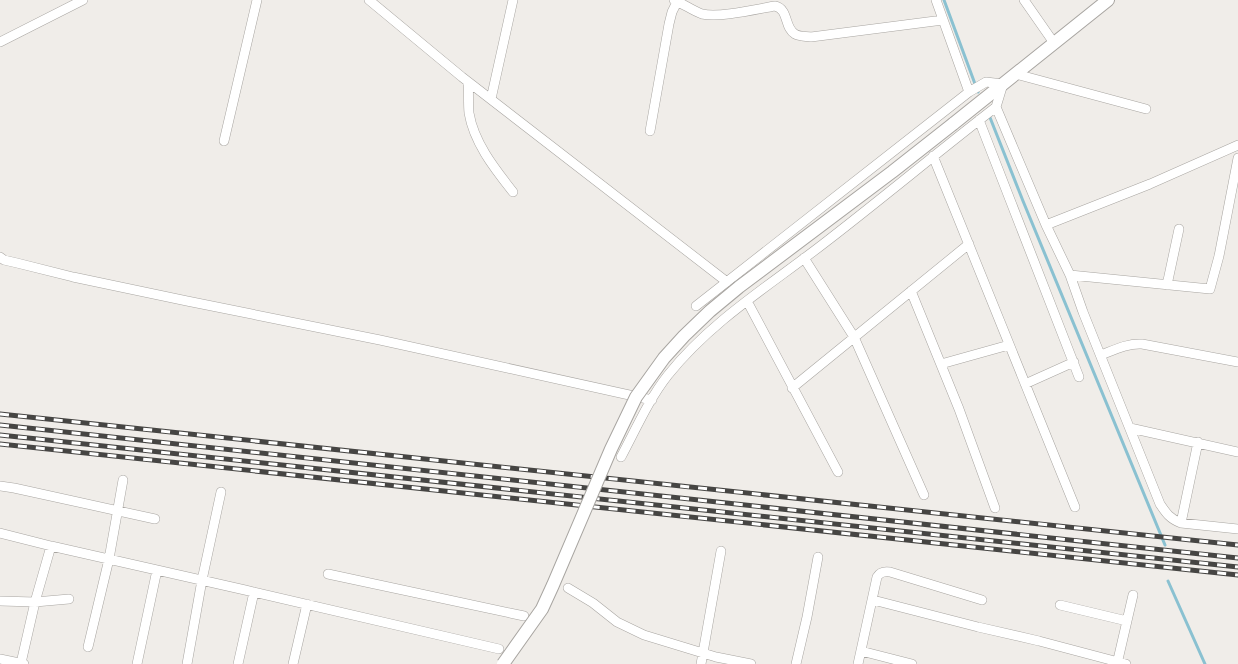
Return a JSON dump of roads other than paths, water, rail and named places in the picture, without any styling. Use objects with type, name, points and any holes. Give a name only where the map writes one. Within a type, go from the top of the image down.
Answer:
[{"type":"street","points":[[0,42],[83,0]]},
{"type":"street","points":[[224,141],[257,0]]},
{"type":"street","points":[[491,99],[513,0]]},
{"type":"street","points":[[650,131],[669,24],[677,0],[701,13],[710,15],[721,15],[775,6],[780,7],[783,10],[790,30],[795,34],[811,37],[943,20]]},
{"type":"street","points":[[936,0],[971,91]]},
{"type":"street","points":[[1024,0],[1054,43]]},
{"type":"street","points":[[503,664],[542,608],[611,449],[636,397],[664,358],[684,336],[739,287],[892,172],[1108,0]]},
{"type":"street","points":[[374,2],[468,82],[727,282]]},
{"type":"street","points":[[1016,74],[1146,109]]},
{"type":"street","points":[[468,82],[470,114],[474,132],[492,166],[513,192]]},
{"type":"street","points":[[696,306],[971,91],[986,82],[1003,84]]},
{"type":"street","points":[[622,457],[652,400],[668,376],[700,339],[726,317],[826,242],[994,108],[1003,84]]},
{"type":"street","points":[[994,108],[1070,275],[1160,504],[1174,521],[1238,528]]},
{"type":"street","points":[[982,118],[1079,377]]},
{"type":"street","points":[[1046,225],[1150,184],[1238,145]]},
{"type":"street","points":[[933,156],[1075,507]]},
{"type":"street","points":[[1070,275],[1210,289],[1219,256],[1238,158]]},
{"type":"street","points":[[1167,285],[1179,229]]},
{"type":"street","points":[[792,388],[969,244]]},
{"type":"street","points":[[0,257],[17,264],[73,277],[380,340],[652,400]]},
{"type":"street","points":[[804,258],[854,337],[924,495]]},
{"type":"street","points":[[911,291],[941,364],[995,508]]},
{"type":"street","points":[[747,301],[838,472]]},
{"type":"street","points":[[1101,354],[1135,343],[1238,362]]},
{"type":"street","points":[[941,364],[1009,345]]},
{"type":"street","points":[[1025,384],[1074,362]]},
{"type":"street","points":[[1130,428],[1238,452]]},
{"type":"street","points":[[1181,523],[1198,442]]},
{"type":"street","points":[[88,647],[109,559],[123,480]]},
{"type":"street","points":[[0,486],[155,519]]},
{"type":"street","points":[[187,664],[202,580],[221,492]]},
{"type":"street","points":[[0,533],[499,649]]},
{"type":"street","points":[[0,659],[23,664],[35,602],[51,546]]},
{"type":"street","points":[[701,664],[721,551]]},
{"type":"street","points":[[796,664],[818,557]]},
{"type":"street","points":[[137,664],[157,570]]},
{"type":"street","points":[[858,664],[877,577],[880,574],[886,572],[982,600]]},
{"type":"street","points":[[328,574],[524,616]]},
{"type":"street","points":[[568,588],[593,603],[617,622],[644,636],[703,653],[751,664]]},
{"type":"street","points":[[238,664],[254,592]]},
{"type":"street","points":[[873,600],[1120,663],[1133,595]]},
{"type":"street","points":[[0,601],[35,602],[69,600]]},
{"type":"street","points":[[293,664],[307,604]]},
{"type":"street","points":[[1060,606],[1127,621]]},
{"type":"street","points":[[861,651],[912,664]]},
{"type":"waterway","points":[[944,0],[978,92]]},
{"type":"waterway","points":[[989,115],[1165,545]]},
{"type":"waterway","points":[[1168,581],[1205,664]]},
{"type":"railway","points":[[0,414],[1238,545]]},
{"type":"railway","points":[[0,425],[1238,558]]},
{"type":"railway","points":[[0,435],[1238,567]]},
{"type":"railway","points":[[0,444],[1238,575]]}]
